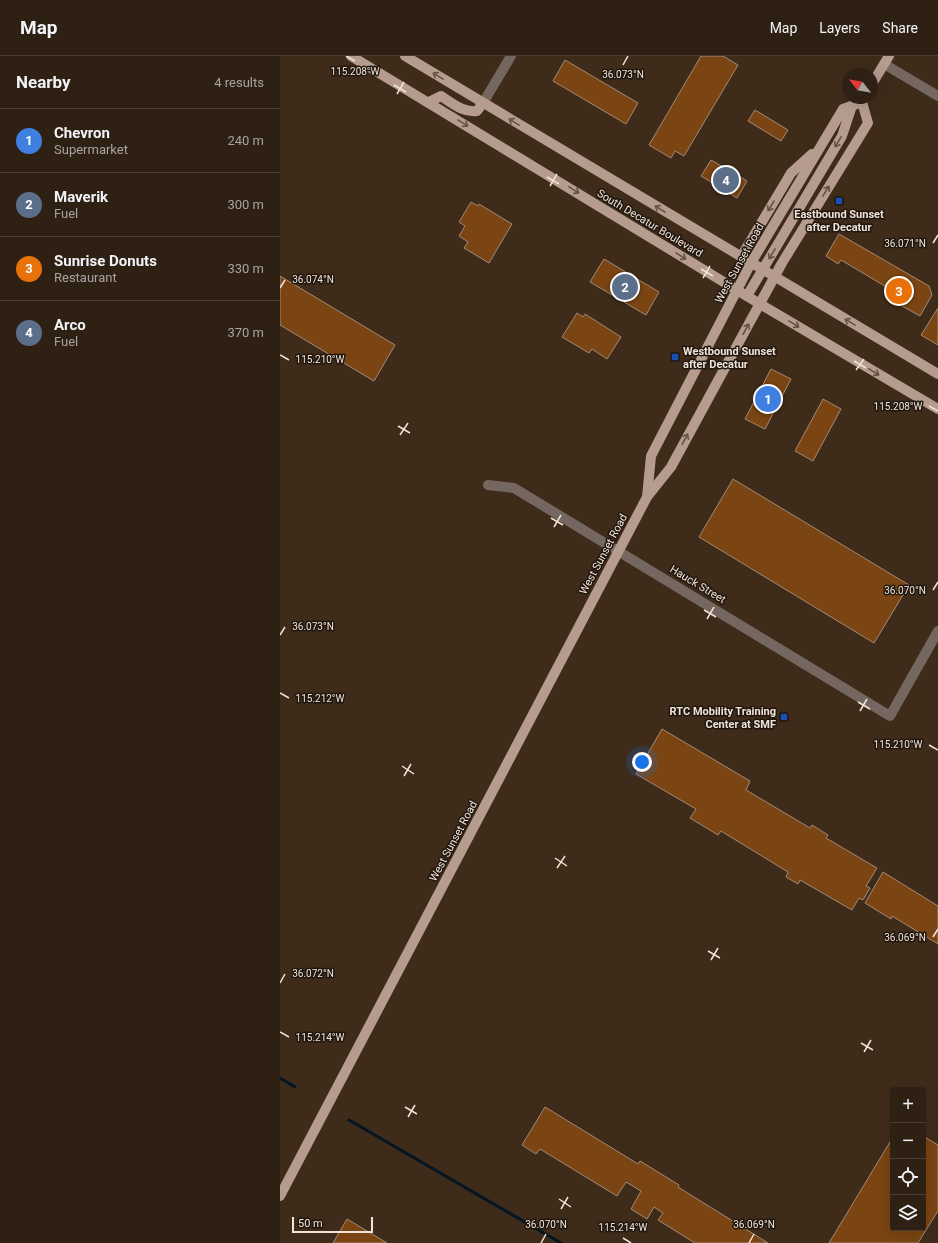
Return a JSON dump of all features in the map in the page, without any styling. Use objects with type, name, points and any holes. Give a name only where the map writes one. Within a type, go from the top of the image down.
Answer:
[{"type":"main road","name":"South Decatur Boulevard","points":[[351,56],[430,102],[760,304],[938,409]]},
{"type":"main road","name":"South Decatur Boulevard","points":[[405,56],[938,374]]},
{"type":"main road","points":[[878,74],[886,60]]},
{"type":"main road","points":[[430,102],[441,96],[465,110],[473,112],[477,111],[483,103]]},
{"type":"main road","name":"West Sunset Road","points":[[647,497],[651,456],[751,263],[843,109],[854,104]]},
{"type":"main road","points":[[747,296],[842,136],[858,104]]},
{"type":"main road","name":"West Sunset Road","points":[[280,1196],[647,497],[671,467],[798,236],[868,123],[860,104]]},
{"type":"main road","points":[[740,257],[791,173],[820,148]]},
{"type":"street","points":[[483,103],[511,56]]},
{"type":"street","points":[[886,60],[938,96]]},
{"type":"street","name":"Hauck Street","points":[[488,485],[514,488],[890,716],[938,631]]},
{"type":"building","points":[[701,56],[723,56],[738,65],[684,156],[675,151],[671,158],[649,145]]},
{"type":"building","points":[[565,60],[638,103],[626,124],[553,81]]},
{"type":"building","points":[[755,110],[788,130],[781,141],[748,121]]},
{"type":"building","points":[[711,160],[747,181],[737,198],[701,176]]},
{"type":"building","points":[[471,202],[478,206],[479,204],[512,224],[489,263],[464,248],[468,242],[459,236],[465,226],[459,222]]},
{"type":"building","points":[[839,234],[929,286],[932,295],[920,316],[902,306],[905,300],[899,297],[900,295],[841,260],[838,264],[826,256]]},
{"type":"building","points":[[604,259],[659,292],[646,315],[590,282]]},
{"type":"building","points":[[280,276],[395,345],[374,381],[280,325]]},
{"type":"building","points":[[938,308],[938,345],[921,335]]},
{"type":"building","points":[[577,313],[583,317],[585,314],[621,337],[607,359],[592,349],[589,353],[562,337]]},
{"type":"building","points":[[771,369],[791,379],[765,429],[745,419]]},
{"type":"building","points":[[823,399],[841,409],[813,461],[795,451]]},
{"type":"building","points":[[733,479],[909,585],[874,643],[699,537]]},
{"type":"building","points":[[662,729],[750,781],[746,790],[810,828],[812,825],[828,835],[826,838],[877,868],[866,886],[870,888],[863,900],[859,898],[852,910],[800,880],[798,884],[786,877],[788,872],[721,831],[718,835],[690,818],[696,809],[636,774]]},
{"type":"building","points":[[883,872],[938,906],[938,944],[892,916],[891,919],[865,903]]},
{"type":"building","points":[[545,1107],[638,1164],[640,1161],[679,1185],[678,1187],[768,1243],[695,1243],[658,1220],[663,1213],[654,1207],[647,1219],[631,1209],[641,1191],[626,1182],[617,1196],[540,1149],[536,1154],[522,1145]]},
{"type":"building","points":[[926,1138],[938,1145],[938,1211],[926,1230]]},
{"type":"building","points":[[890,1142],[890,1231],[926,1231],[918,1243],[829,1243]]},
{"type":"building","points":[[347,1219],[387,1243],[333,1243]]},
{"type":"waterway","points":[[280,1078],[295,1087]]},
{"type":"waterway","points":[[349,1120],[561,1243]]},
{"type":"place","name":"Arco","points":[[726,180]]},
{"type":"place","name":"Eastbound Sunset after Decatur","points":[[839,201]]},
{"type":"place","name":"Maverik","points":[[625,287]]},
{"type":"place","name":"Sunrise Donuts","points":[[899,291]]},
{"type":"place","name":"Westbound Sunset after Decatur","points":[[675,357]]},
{"type":"place","name":"Chevron","points":[[768,399]]},
{"type":"place","name":"RTC Mobility Training Center at SMF","points":[[784,717]]}]
